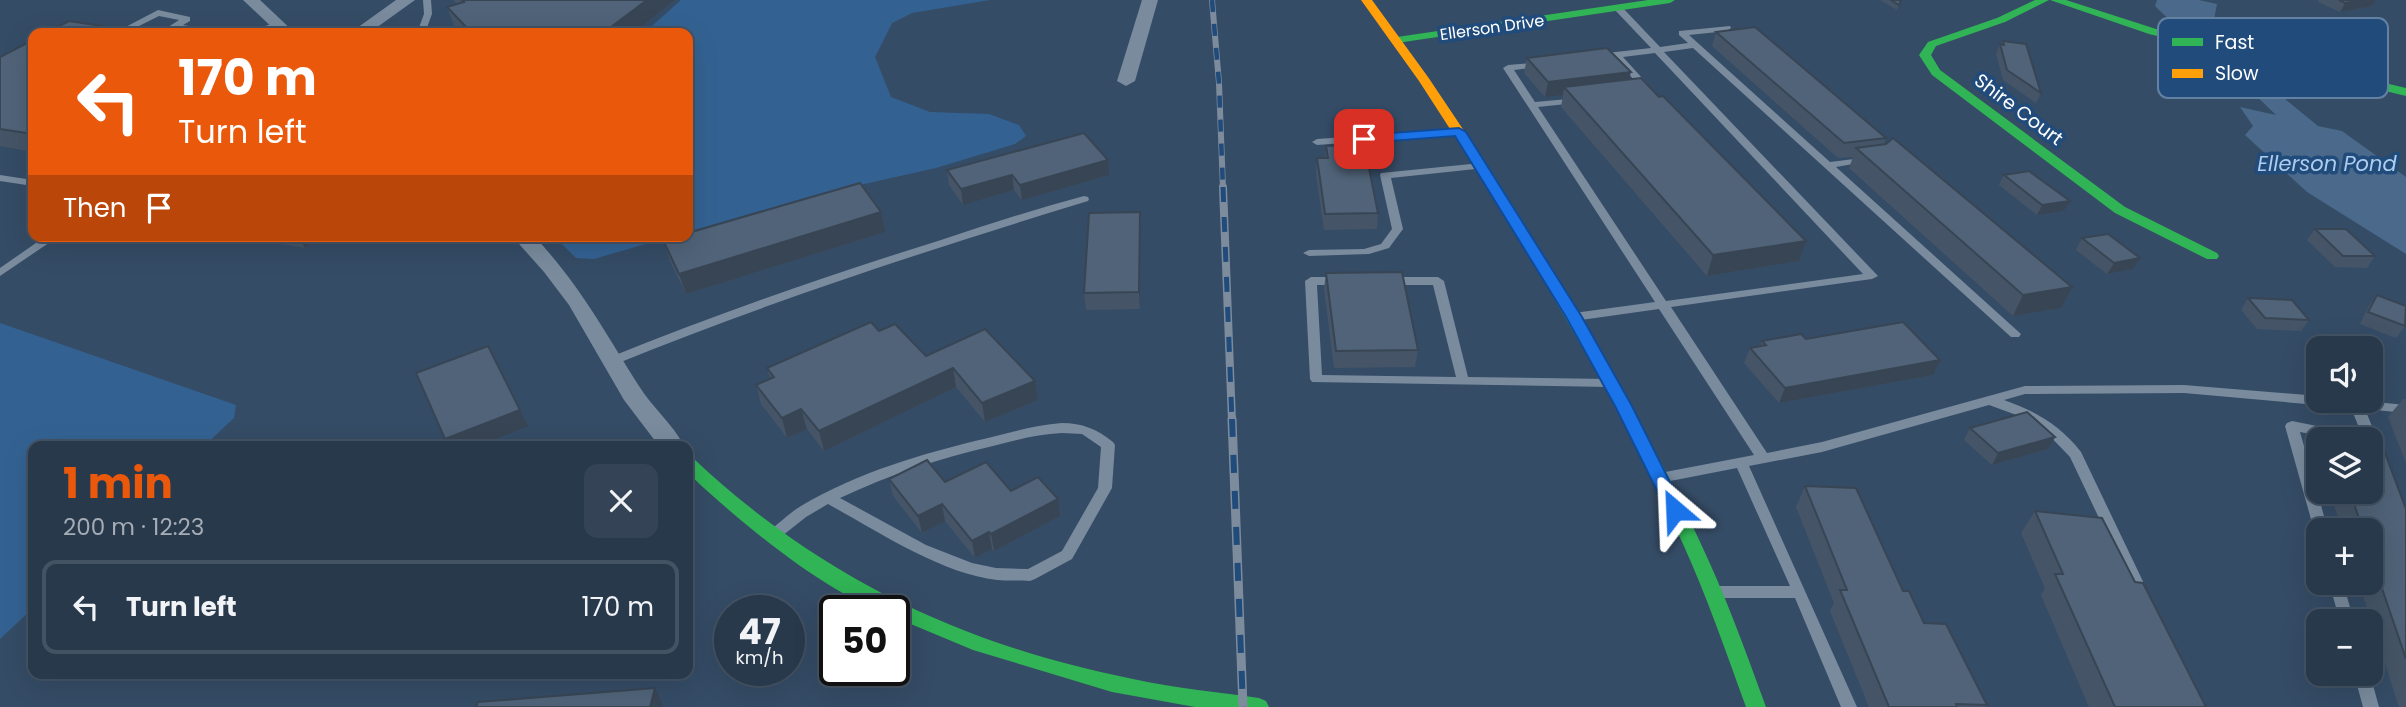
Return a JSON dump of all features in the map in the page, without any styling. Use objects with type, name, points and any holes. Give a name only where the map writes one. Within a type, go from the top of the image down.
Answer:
[{"type":"street","points":[[251,0],[281,28]]},
{"type":"street","points":[[365,28],[407,0]]},
{"type":"street","points":[[1126,81],[1150,0]]},
{"type":"street","points":[[1366,0],[1397,40],[1481,166],[1574,317],[1611,383],[1713,592],[1756,707]]},
{"type":"street","name":"Ellerson Drive","points":[[1397,40],[1670,0]]},
{"type":"street","name":"Shire Court","points":[[2044,0],[2001,20],[1932,44],[1925,55],[1928,64],[2120,210],[2212,256]]},
{"type":"street","points":[[2055,0],[2158,33]]},
{"type":"street","points":[[2388,88],[2406,92]]},
{"type":"street","points":[[528,242],[551,267],[578,303],[632,394],[668,441]]},
{"type":"street","points":[[693,468],[739,512],[815,565],[893,607],[950,632],[1029,660],[1114,683],[1259,707]]},
{"type":"lane","points":[[424,28],[428,14],[427,0]]},
{"type":"lane","points":[[1574,317],[1872,275],[1618,8]]},
{"type":"lane","points":[[130,28],[158,13],[187,19],[178,27]]},
{"type":"lane","points":[[178,27],[184,28]]},
{"type":"lane","points":[[1727,28],[1682,33],[2015,334]]},
{"type":"lane","points":[[1590,58],[1695,45]]},
{"type":"lane","points":[[1617,55],[1649,90],[1636,92]]},
{"type":"lane","points":[[1549,63],[1508,68],[1763,458]]},
{"type":"lane","points":[[1531,105],[1583,99]]},
{"type":"lane","points":[[1317,142],[1459,132]]},
{"type":"lane","points":[[1829,165],[1878,158]]},
{"type":"lane","points":[[1309,253],[1365,253],[1385,246],[1398,229],[1385,175],[1481,166]]},
{"type":"lane","points":[[0,178],[28,182]]},
{"type":"lane","points":[[612,361],[702,323],[892,257],[1084,199]]},
{"type":"lane","points":[[0,273],[45,242]]},
{"type":"lane","points":[[1463,381],[1438,281],[1311,281],[1316,379],[1463,381],[1611,383]]},
{"type":"lane","points":[[1659,478],[1822,447],[2025,390],[2184,389],[2306,400]]},
{"type":"lane","points":[[1989,400],[2036,418],[2067,440],[2148,607]]},
{"type":"lane","points":[[2383,407],[2406,409]]},
{"type":"lane","points":[[2306,429],[2291,426],[2306,478]]},
{"type":"lane","points":[[772,536],[809,507],[902,465],[1032,432],[1072,428],[1095,433],[1108,446],[1105,488],[1068,555],[1030,575],[996,574],[970,568],[920,549],[830,498]]},
{"type":"lane","points":[[1741,462],[1849,707]]},
{"type":"lane","points":[[1713,592],[1800,592]]},
{"type":"lane","points":[[2365,686],[2371,707]]},
{"type":"shaded area","points":[[681,0],[990,0],[912,13],[892,23],[875,57],[891,97],[930,112],[989,114],[1019,125],[1026,136],[1015,144],[936,168],[815,195],[693,231],[693,28],[650,28]]},
{"type":"shaded area","points":[[560,242],[652,242],[594,259],[576,258]]},
{"type":"shaded area","points":[[0,323],[236,405],[234,418],[209,441],[28,441],[28,613],[0,639]]},
{"type":"water","points":[[2157,0],[2199,0],[2217,4],[2214,18],[2169,18],[2155,6]]},
{"type":"water","name":"Ellerson Pond","points":[[2258,98],[2284,98],[2318,126],[2342,131],[2406,177],[2406,254],[2307,192],[2245,135],[2253,126],[2240,107],[2276,115]]},
{"type":"building","points":[[462,0],[647,0],[608,28],[467,28],[447,7],[464,2]]},
{"type":"building","points":[[2339,0],[2362,0],[2345,3]]},
{"type":"building","points":[[69,21],[114,28],[56,28]]},
{"type":"building","points":[[1755,27],[1886,138],[1844,143],[1716,32]]},
{"type":"building","points":[[2003,41],[2026,44],[2041,93],[2007,70],[2000,44],[2004,45]]},
{"type":"building","points":[[28,43],[28,133],[0,129],[0,57]]},
{"type":"building","points":[[1607,48],[1631,72],[1548,82],[1527,58]]},
{"type":"building","points":[[1641,78],[1659,97],[1663,96],[1806,241],[1713,255],[1564,87]]},
{"type":"building","points":[[1084,133],[1108,160],[1020,185],[1012,175],[961,189],[947,170]]},
{"type":"building","points":[[1893,138],[2072,287],[2023,295],[1856,148],[1886,144]]},
{"type":"building","points":[[1350,145],[1352,158],[1367,158],[1378,213],[1325,214],[1317,158],[1328,158],[1326,146]]},
{"type":"building","points":[[2029,171],[2070,201],[2042,205],[2004,175]]},
{"type":"building","points":[[860,183],[881,212],[679,274],[664,242],[693,242],[693,232]]},
{"type":"building","points":[[1140,212],[1139,292],[1084,293],[1089,213]]},
{"type":"building","points":[[2315,229],[2346,229],[2375,256],[2343,256]]},
{"type":"building","points":[[2108,234],[2140,258],[2114,263],[2082,238]]},
{"type":"building","points":[[1402,272],[1418,350],[1336,351],[1326,273]]},
{"type":"building","points":[[2377,295],[2406,306],[2405,326],[2368,312]]},
{"type":"building","points":[[2248,298],[2292,300],[2309,320],[2265,318]]},
{"type":"building","points":[[871,322],[879,331],[895,324],[926,356],[985,329],[1035,381],[982,403],[953,368],[819,431],[801,409],[782,418],[756,385],[774,377],[767,368]]},
{"type":"building","points":[[1903,322],[1940,360],[1785,388],[1750,348],[1766,345],[1762,341],[1801,334],[1806,339]]},
{"type":"building","points":[[488,346],[520,410],[445,439],[416,373]]},
{"type":"building","points":[[2027,412],[2055,437],[1998,453],[1970,428]]},
{"type":"building","points":[[2383,448],[2406,509],[2406,659],[2383,591],[2383,518],[2359,518],[2354,504],[2383,504]]},
{"type":"building","points":[[927,460],[945,482],[986,462],[1011,491],[1038,477],[1058,499],[972,541],[942,504],[918,516],[889,479]]},
{"type":"building","points":[[1805,486],[1856,488],[1903,591],[1909,591],[1924,623],[1946,624],[1987,705],[1889,707],[1840,590],[1847,590]]},
{"type":"building","points":[[2035,511],[2102,518],[2135,582],[2143,583],[2206,707],[2115,707],[2055,574],[2063,574]]},
{"type":"building","points":[[655,688],[650,707],[476,707],[478,702]]},
{"type":"railway","points":[[1212,0],[1219,83],[1223,189]]},
{"type":"railway","points":[[1223,187],[1232,421]]},
{"type":"railway","points":[[1232,419],[1243,707]]},
{"type":"traffic: fast","points":[[1397,40],[1670,0]]},
{"type":"traffic: fast","points":[[2044,0],[2001,20],[1932,44],[1925,55],[1936,72],[2120,210],[2212,256]]},
{"type":"traffic: fast","points":[[2055,0],[2158,33]]},
{"type":"traffic: fast","points":[[2388,88],[2406,92]]},
{"type":"traffic: fast","points":[[1488,177],[1570,312],[1670,496],[1726,625],[1756,707]]},
{"type":"traffic: fast","points":[[693,468],[753,521],[814,565],[853,588],[937,628],[1024,659],[1112,683],[1259,707]]},
{"type":"traffic: slow","points":[[1366,0],[1424,80],[1488,177]]},
{"type":"route","points":[[1364,139],[1459,132],[1574,317],[1623,406],[1675,510]]}]
